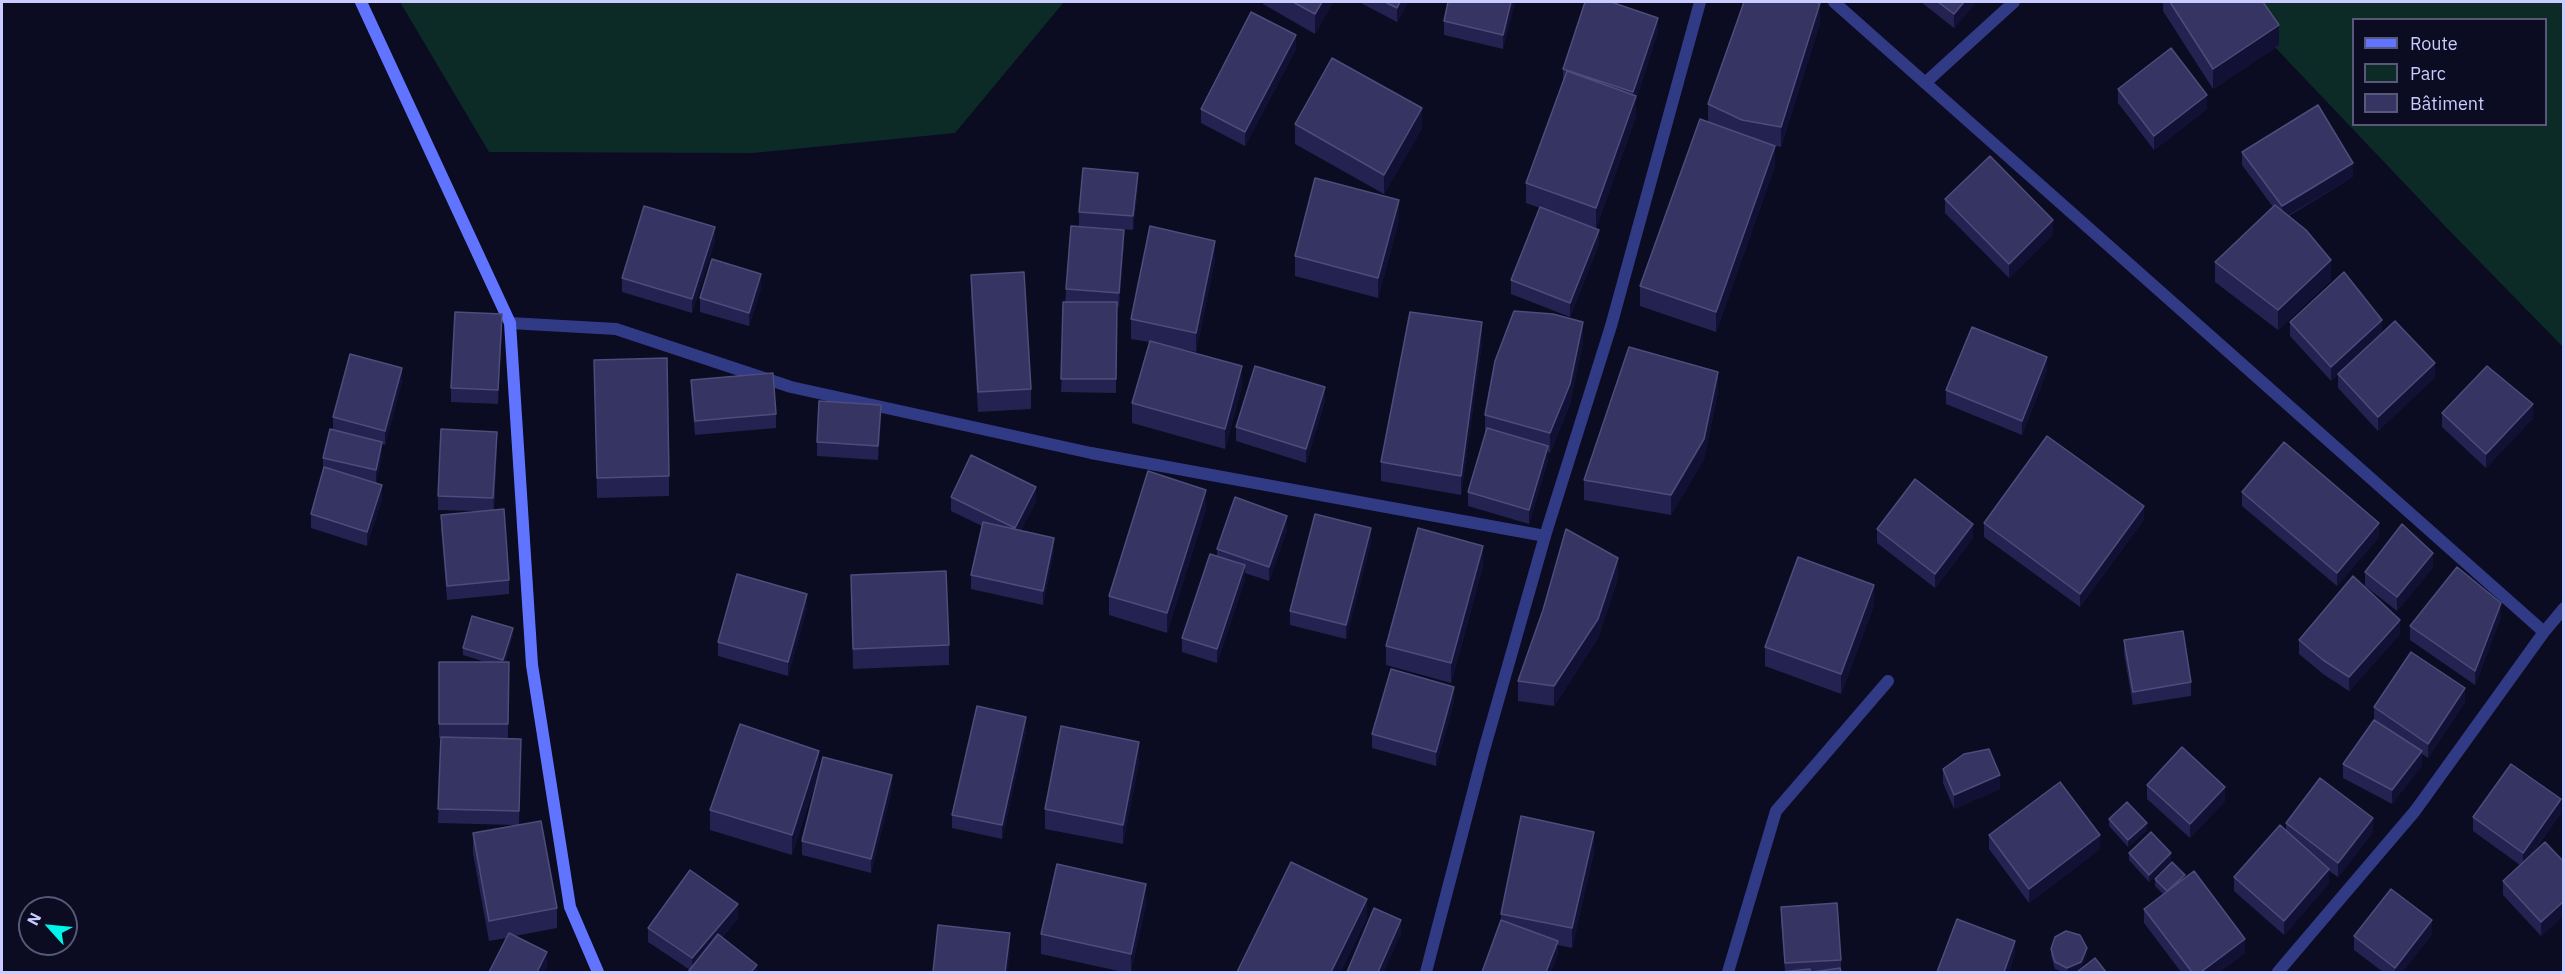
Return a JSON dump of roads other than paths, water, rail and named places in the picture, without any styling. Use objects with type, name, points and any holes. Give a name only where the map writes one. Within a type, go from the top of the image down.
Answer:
[{"type":"main road","points":[[361,2],[510,323],[532,665],[570,907],[597,972]]},
{"type":"street","points":[[1426,972],[1484,750],[1545,536],[1611,326],[1700,2]]},
{"type":"street","points":[[1834,2],[2544,632]]},
{"type":"street","points":[[1925,83],[2014,2]]},
{"type":"street","points":[[510,323],[616,329],[802,390],[1090,453],[1545,536]]},
{"type":"street","points":[[2278,972],[2415,811],[2544,632],[2564,608]]},
{"type":"street","points":[[1728,972],[1776,811],[1888,681]]}]
